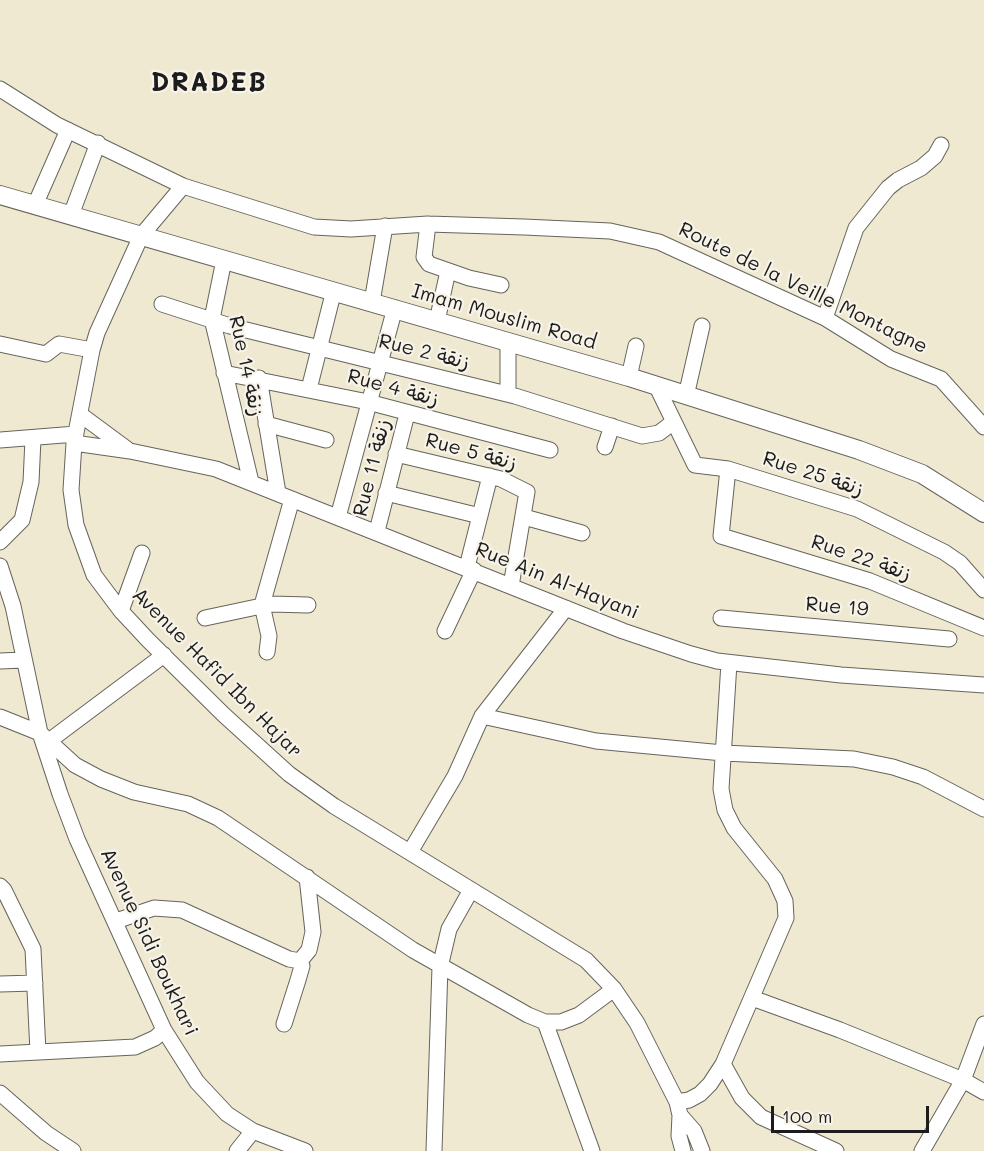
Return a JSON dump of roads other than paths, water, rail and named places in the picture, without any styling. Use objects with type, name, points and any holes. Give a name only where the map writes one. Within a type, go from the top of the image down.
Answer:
[{"type":"main road","name":"Imam Mouslim Road","points":[[0,195],[629,377],[890,460],[922,474],[984,513]]},
{"type":"street","name":"Route de la Veille Montagne","points":[[0,89],[68,130],[183,186],[314,227],[332,229],[428,224],[593,230],[644,237],[825,318],[873,350],[941,378],[981,416]]},
{"type":"street","points":[[35,205],[68,130]]},
{"type":"street","points":[[71,215],[98,143]]},
{"type":"street","points":[[825,318],[856,228],[888,189],[921,168],[935,156],[941,145]]},
{"type":"street","name":"Avenue Hafid Ibn Hajar","points":[[183,186],[141,236],[97,333],[92,350],[75,439],[71,490],[76,525],[94,574],[121,610],[164,655],[289,774],[317,795],[571,949],[614,989],[637,1023],[679,1109],[694,1131],[702,1151]]},
{"type":"street","points":[[428,224],[424,257],[429,264],[501,285]]},
{"type":"street","points":[[372,302],[385,226]]},
{"type":"street","name":"Rue 14 زنقة","points":[[224,260],[212,319],[251,482]]},
{"type":"street","points":[[437,321],[448,271]]},
{"type":"street","points":[[309,388],[332,298]]},
{"type":"street","name":"Rue 2 زنقة","points":[[162,304],[320,348],[507,394],[642,436],[659,433],[672,423]]},
{"type":"street","points":[[338,517],[395,308]]},
{"type":"street","points":[[686,396],[702,326]]},
{"type":"street","points":[[507,394],[508,342]]},
{"type":"street","points":[[0,344],[46,354],[59,344],[92,350]]},
{"type":"street","points":[[629,377],[636,346]]},
{"type":"street","name":"Rue 4 زنقة","points":[[224,373],[309,388],[550,450]]},
{"type":"street","points":[[259,378],[266,424],[285,496],[262,605],[269,636],[267,652]]},
{"type":"street","name":"Rue 25 زنقة","points":[[656,386],[672,423],[695,465],[728,469],[857,510],[895,526],[960,563],[984,590]]},
{"type":"street","name":"Rue 11 زنقة","points":[[377,531],[407,414]]},
{"type":"street","name":"Rue Ain Al-Hayani","points":[[81,415],[130,451]]},
{"type":"street","points":[[266,424],[326,440]]},
{"type":"street","points":[[605,447],[612,426]]},
{"type":"street","points":[[1,538],[22,520],[31,482],[33,439]]},
{"type":"street","name":"Rue Ain Al-Hayani","points":[[0,440],[75,439],[216,469],[665,647],[729,663],[840,675],[984,685]]},
{"type":"street","name":"Rue 5 زنقة","points":[[396,454],[490,476],[520,486],[527,492],[528,498],[524,517]]},
{"type":"street","name":"Rue 22 زنقة","points":[[728,469],[722,536],[870,581],[984,628]]},
{"type":"street","points":[[445,631],[471,569],[490,476]]},
{"type":"street","points":[[386,493],[480,516]]},
{"type":"street","points":[[511,586],[524,517],[582,533]]},
{"type":"street","points":[[121,610],[142,553]]},
{"type":"street","name":"Avenue Sidi Boukhari","points":[[0,567],[44,737],[77,840],[164,1030],[206,1094],[227,1114],[253,1131],[305,1151]]},
{"type":"street","points":[[205,618],[262,605],[284,603],[308,605]]},
{"type":"street","points":[[410,852],[455,776],[482,716],[566,608]]},
{"type":"street","name":"Rue 19","points":[[721,618],[949,639]]},
{"type":"street","points":[[44,737],[164,655]]},
{"type":"street","points":[[0,661],[24,660]]},
{"type":"street","points":[[683,1151],[679,1136],[679,1109],[700,1094],[723,1064],[786,918],[785,901],[775,879],[734,828],[725,810],[721,789],[729,663]]},
{"type":"street","points":[[482,716],[596,741],[723,753],[854,759],[893,767],[922,777],[984,809]]},
{"type":"street","points":[[0,717],[44,737],[75,765],[101,780],[134,792],[188,804],[218,818],[440,967],[507,1005],[545,1022],[561,1022],[579,1015],[614,989]]},
{"type":"street","points":[[300,961],[309,950],[314,932],[307,877]]},
{"type":"street","points":[[0,886],[31,943],[38,1052]]},
{"type":"street","points":[[434,1151],[440,967],[449,929],[471,890]]},
{"type":"street","points":[[116,921],[154,908],[182,909],[289,959],[300,961]]},
{"type":"street","points":[[284,1024],[302,966],[300,961]]},
{"type":"street","points":[[0,984],[35,983]]},
{"type":"street","points":[[752,999],[840,1030],[963,1080],[984,1092]]},
{"type":"street","points":[[545,1022],[592,1151]]},
{"type":"street","points":[[922,1151],[963,1080],[984,1024]]},
{"type":"street","points":[[0,1054],[135,1047],[155,1038],[164,1030]]},
{"type":"street","points":[[723,1064],[742,1098],[761,1117],[836,1151]]},
{"type":"street","points":[[0,1093],[46,1133],[73,1151]]},
{"type":"street","points":[[237,1151],[253,1131]]},
{"type":"district","name":"DRADEB","points":[[209,83]]}]
